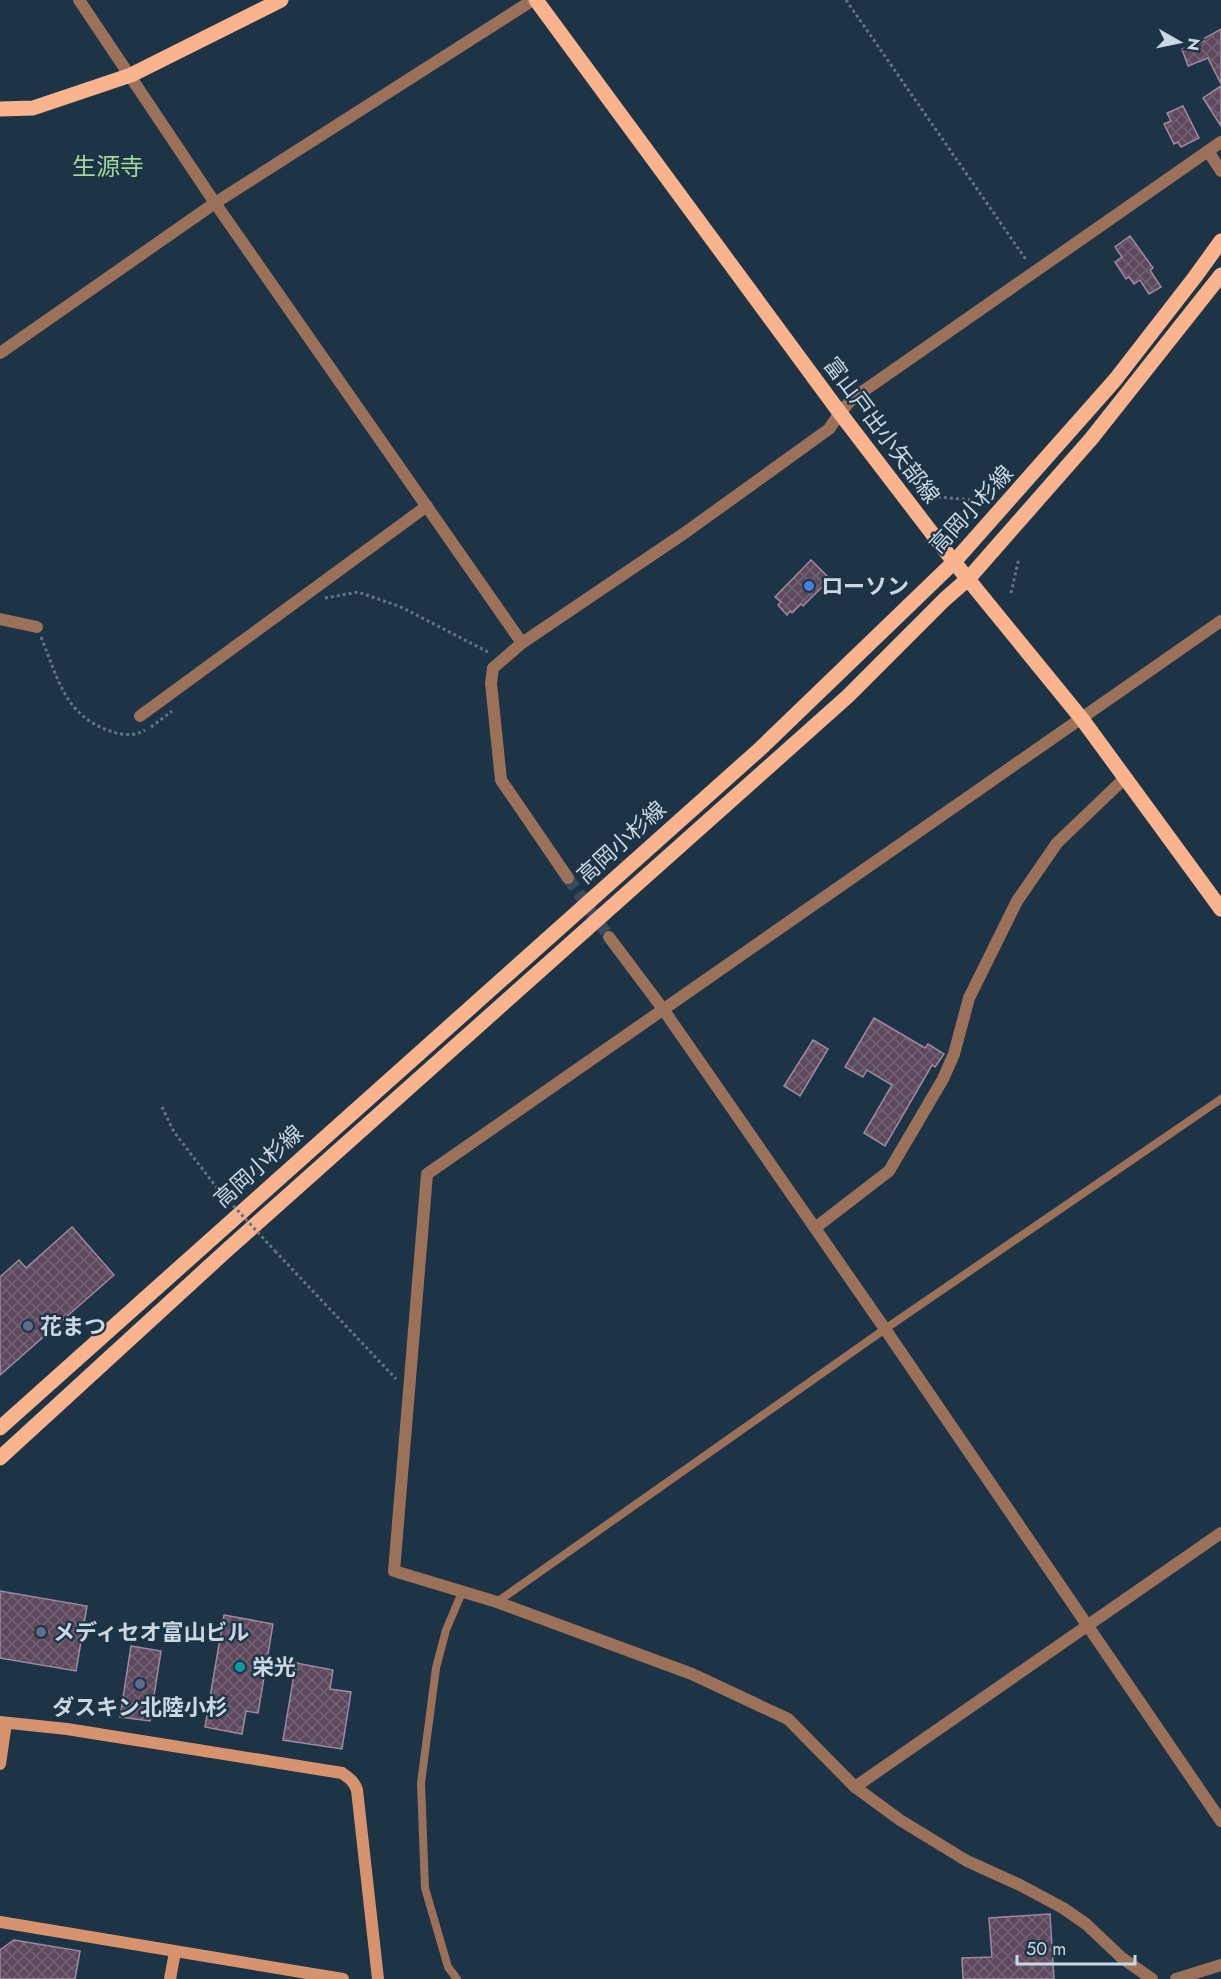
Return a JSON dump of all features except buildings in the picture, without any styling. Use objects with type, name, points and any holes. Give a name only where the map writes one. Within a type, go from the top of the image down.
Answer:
[{"type":"main road","points":[[0,109],[33,108],[131,75],[281,0]]},
{"type":"main road","name":"富山戸出小矢部線","points":[[534,0],[840,413],[954,562],[1082,719],[1221,909]]},
{"type":"main road","name":"高岡小杉線","points":[[0,1428],[761,748],[954,562],[1115,380],[1196,277],[1221,241]]},
{"type":"main road","name":"高岡小杉線","points":[[0,1458],[227,1250],[848,696],[969,578],[1092,439],[1221,275]]},
{"type":"street","points":[[79,0],[216,203],[522,643]]},
{"type":"street","points":[[0,354],[216,203],[534,0]]},
{"type":"street","points":[[568,878],[501,780],[491,683],[493,668],[522,643],[686,532],[829,429],[852,399],[1221,142]]},
{"type":"street","points":[[1208,151],[1221,171]]},
{"type":"street","points":[[140,716],[427,506]]},
{"type":"street","points":[[0,619],[37,627]]},
{"type":"street","points":[[1152,1979],[1122,1958],[1086,1924],[1063,1908],[966,1861],[900,1820],[855,1786],[788,1719],[692,1674],[463,1590],[394,1571],[427,1174],[1221,621]]},
{"type":"street","points":[[815,1228],[889,1171],[944,1079],[954,1054],[969,998],[1017,901],[1057,843],[1126,777]]},
{"type":"street","points":[[609,937],[663,1010],[885,1329],[1221,1821]]},
{"type":"street","points":[[855,1786],[1221,1533]]},
{"type":"street","points":[[0,1764],[3,1722],[78,1731],[342,1773],[354,1782],[357,1790],[378,1979]]},
{"type":"street","points":[[0,1922],[342,1979]]},
{"type":"street","points":[[170,1979],[175,1952]]},
{"type":"street","points":[[1176,1979],[1221,1965]]},
{"type":"lane","points":[[497,1602],[885,1329],[1221,1099]]},
{"type":"lane","points":[[457,1979],[448,1967],[425,1888],[421,1783],[436,1668],[446,1630],[463,1590]]},
{"type":"path","points":[[846,0],[1035,272]]},
{"type":"path","points":[[926,496],[972,500]]},
{"type":"path","points":[[1011,593],[1019,558]]},
{"type":"path","points":[[323,598],[358,592],[401,608],[502,659]]},
{"type":"path","points":[[37,627],[66,699],[81,715],[98,727],[116,733],[137,735],[164,720],[180,705]]},
{"type":"path","points":[[162,1107],[174,1132],[217,1188],[408,1392]]},
{"type":"tunnel","points":[[568,878],[609,937]]},
{"type":"place","name":"ローソン","points":[[809,586]]},
{"type":"place","name":"花まつ","points":[[28,1326]]},
{"type":"place","name":"メディセオ富山ビル","points":[[41,1632]]},
{"type":"place","name":"栄光","points":[[240,1667]]},
{"type":"place","name":"ダスキン北陸小杉","points":[[140,1684]]},
{"type":"district","name":"生源寺","points":[[108,166]]}]
